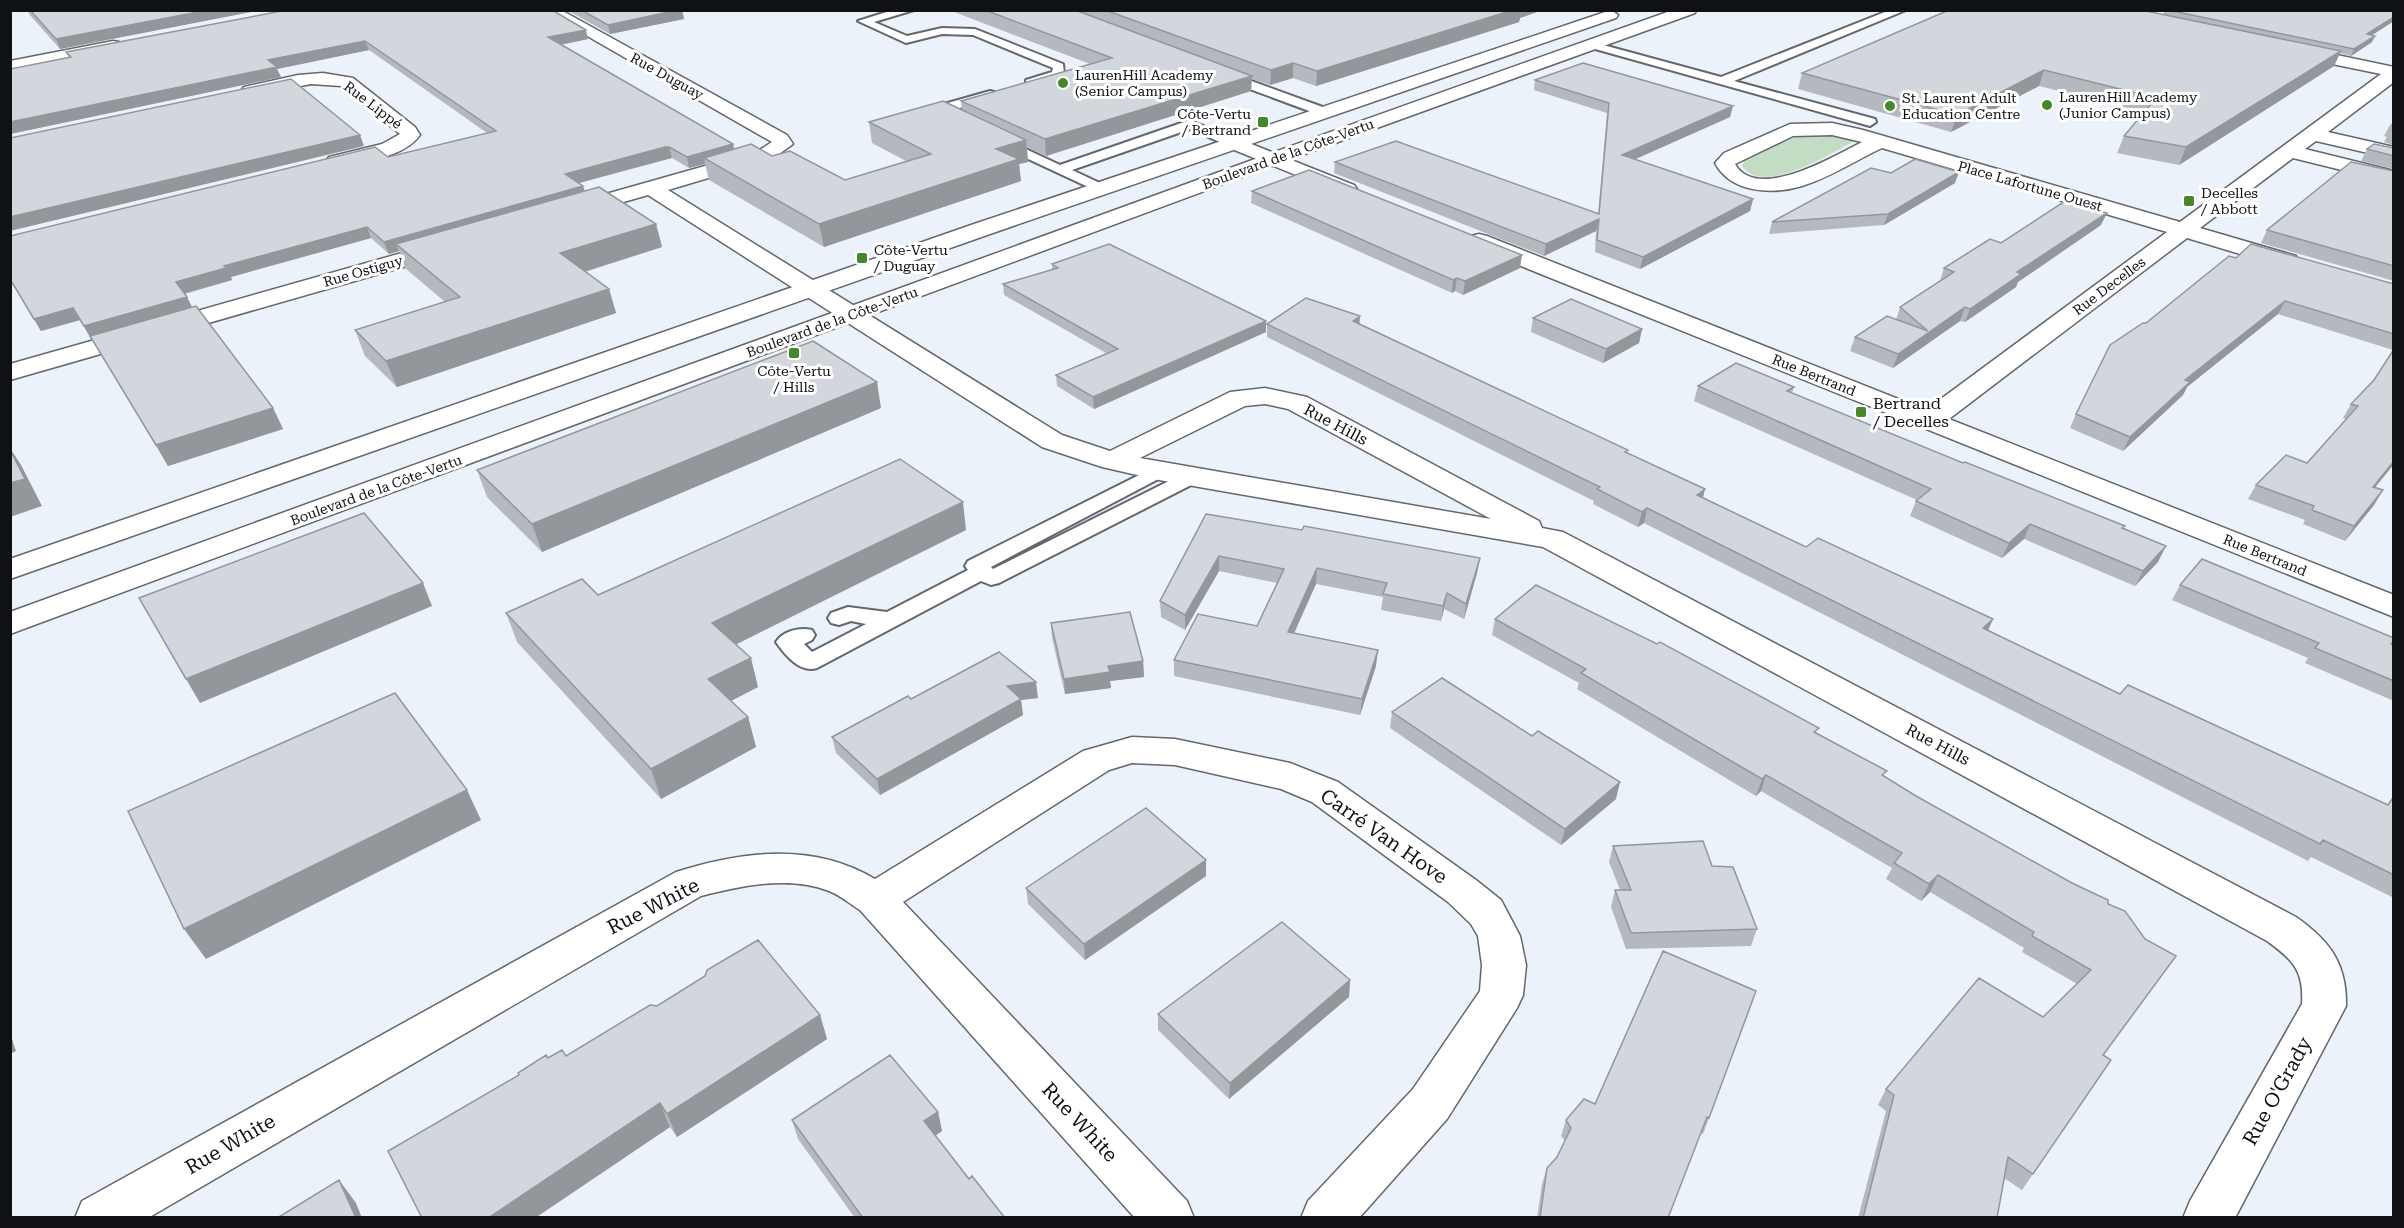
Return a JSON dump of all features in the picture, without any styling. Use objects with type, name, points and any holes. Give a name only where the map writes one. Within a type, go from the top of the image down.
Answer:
[{"type":"street","name":"Rue Duguay","points":[[549,10],[780,139],[783,144],[765,155],[651,188]]},
{"type":"street","name":"Boulevard de la Côte-Vertu","points":[[10,570],[810,290],[1623,10]]},
{"type":"street","name":"Boulevard de la Côte-Vertu","points":[[10,624],[1272,159],[1689,10]]},
{"type":"street","points":[[11,65],[132,43]]},
{"type":"street","points":[[2279,47],[2394,72]]},
{"type":"street","name":"Rue Decelles","points":[[1929,420],[2394,72]]},
{"type":"street","name":"Rue Lippé","points":[[231,95],[308,80],[338,79],[347,82],[410,135],[389,148],[320,165]]},
{"type":"street","name":"Place Lafortune Ouest","points":[[1878,142],[1797,181],[1785,184],[1749,181],[1736,176],[1727,169],[1725,162],[1731,157],[1790,130],[1832,129],[1857,134],[2304,266]]},
{"type":"street","points":[[2312,134],[2394,153]]},
{"type":"street","points":[[1234,143],[1369,197]]},
{"type":"street","points":[[2288,151],[2394,177]]},
{"type":"street","points":[[560,215],[651,188],[810,290]]},
{"type":"street","name":"Rue Bertrand","points":[[1457,232],[2394,607]]},
{"type":"street","name":"Rue Ostiguy","points":[[10,372],[468,241]]},
{"type":"street","name":"Rue Hills","points":[[810,290],[1052,441],[1112,461],[1159,471],[1552,539]]},
{"type":"street","name":"Rue Hills","points":[[1112,461],[1239,398],[1265,396],[1297,403],[2269,920],[2296,939],[2315,960]]},
{"type":"street","name":"Carré Van Hove","points":[[875,899],[1096,760],[1132,750],[1175,752],[1279,774],[1325,792],[1462,891],[1486,912],[1498,936],[1504,965],[1501,995],[1430,1104],[1326,1218]]},
{"type":"street","name":"Rue White","points":[[100,1218],[690,883],[742,870],[792,868],[839,877],[875,899],[1169,1218]]},
{"type":"street","name":"Rue O'Grady","points":[[2208,1218],[2324,1006],[2326,985],[2315,960]]},
{"type":"lane","points":[[909,10],[863,21],[906,40],[942,31],[975,32],[1059,66],[1058,74],[1019,87]]},
{"type":"lane","points":[[1722,81],[1901,10]]},
{"type":"lane","points":[[1592,45],[1870,122]]},
{"type":"lane","points":[[1211,71],[1324,112]]},
{"type":"lane","points":[[955,121],[934,111],[998,93]]},
{"type":"lane","points":[[1059,170],[1190,124],[1234,143]]},
{"type":"lane","points":[[986,136],[1101,189]]},
{"type":"lane","points":[[984,572],[1055,525],[1159,471]]},
{"type":"lane","points":[[804,635],[788,642],[809,663],[984,572],[1073,537],[1192,477]]},
{"type":"lane","points":[[1055,525],[1073,537]]},
{"type":"lane","points":[[839,618],[848,614],[891,620]]},
{"type":"green space","points":[[1822,133],[1855,139],[1855,141],[1797,170],[1781,175],[1765,177],[1752,174],[1742,166],[1744,161],[1797,136]]},
{"type":"building","points":[[30,10],[209,10],[56,39]]},
{"type":"building","points":[[287,10],[552,10],[586,30],[548,37],[733,144],[687,157],[665,147],[565,174],[583,186],[384,242],[367,227],[224,266],[226,268],[176,282],[187,297],[84,326],[73,308],[34,319],[10,279],[10,236],[375,147],[388,157],[496,131],[365,41],[268,60],[277,67],[10,122],[10,69],[71,57],[66,52]]},
{"type":"building","points":[[581,10],[678,10],[608,25]]},
{"type":"building","points":[[985,10],[1075,10],[1252,76],[1045,139],[961,101],[1112,58]]},
{"type":"building","points":[[1105,10],[1513,10],[1317,71],[1293,63],[1271,70]]},
{"type":"building","points":[[1949,10],[2141,10],[2341,51],[2186,147],[2124,136],[2156,98],[2044,70],[1957,115],[1802,73]]},
{"type":"building","points":[[2168,10],[2394,10],[2394,17],[2367,34],[2375,36],[2354,49]]},
{"type":"building","points":[[1583,63],[1733,106],[1622,155],[1753,199],[1643,257],[1597,240],[1599,219],[1546,244],[1335,162],[1396,141],[1599,214],[1609,103],[1535,80]]},
{"type":"building","points":[[291,79],[360,135],[10,217],[10,138]]},
{"type":"building","points":[[943,101],[1026,140],[996,149],[1019,159],[819,224],[704,158],[751,144],[772,156],[790,151],[845,180],[931,154],[869,122]]},
{"type":"building","points":[[2374,144],[2394,148],[2394,156],[2367,149]]},
{"type":"building","points":[[1915,159],[1959,172],[1888,214],[1772,222],[1871,168],[1891,173]]},
{"type":"building","points":[[2351,162],[2394,171],[2394,266],[2267,230]]},
{"type":"building","points":[[1309,170],[1522,255],[1465,281],[1457,278],[1453,280],[1252,191]]},
{"type":"building","points":[[599,187],[656,224],[560,253],[609,289],[386,361],[355,330],[460,297],[396,244]]},
{"type":"building","points":[[2065,201],[2107,213],[2017,272],[2021,274],[1970,309],[1965,307],[1898,354],[1855,337],[1887,316],[1928,331],[1900,307],[1954,272],[1944,268],[1990,239],[2001,243]]},
{"type":"building","points":[[1109,244],[1266,321],[1093,397],[1056,375],[1118,349],[1003,284],[1058,268],[1052,264]]},
{"type":"building","points":[[2251,244],[2394,284],[2394,334],[2285,301],[2185,380],[2190,382],[2130,437],[2076,414],[2110,345],[2146,323],[2229,256],[2236,258]]},
{"type":"building","points":[[1306,298],[1360,316],[1353,321],[1628,450],[1625,452],[1705,489],[1697,495],[1806,547],[1818,538],[1993,619],[1983,628],[2120,694],[2128,685],[2388,805],[2394,799],[2394,875],[2323,840],[2320,844],[1647,508],[1642,512],[1597,489],[1600,487],[1267,324]]},
{"type":"building","points":[[1571,299],[1642,329],[1606,349],[1533,318]]},
{"type":"building","points":[[196,306],[273,408],[156,445],[90,336]]},
{"type":"building","points":[[813,341],[877,382],[532,524],[477,470]]},
{"type":"building","points":[[2394,349],[2394,461],[2373,487],[2383,490],[2354,526],[2312,510],[2314,506],[2256,485],[2286,455],[2307,463],[2358,406],[2351,404],[2374,380]]},
{"type":"building","points":[[1736,363],[1794,387],[1787,391],[2125,526],[2122,528],[2166,546],[2143,571],[2030,524],[2009,543],[1916,501],[1931,489],[1698,386]]},
{"type":"building","points":[[10,450],[25,479],[10,483]]},
{"type":"building","points":[[900,459],[963,502],[712,623],[751,658],[708,679],[748,717],[651,769],[506,613],[582,579],[598,595]]},
{"type":"building","points":[[364,513],[423,583],[186,679],[139,598]]},
{"type":"building","points":[[1206,514],[1302,530],[1304,526],[1480,558],[1466,604],[1447,593],[1443,606],[1383,594],[1387,583],[1317,568],[1288,632],[1378,650],[1362,699],[1174,660],[1198,614],[1257,626],[1284,569],[1219,556],[1185,615],[1160,601]]},
{"type":"building","points":[[2202,559],[2394,638],[2391,644],[2394,645],[2394,681],[2315,648],[2319,643],[2180,585]]},
{"type":"building","points":[[1536,585],[1657,644],[1660,642],[1819,728],[1814,732],[1887,771],[1882,775],[1916,796],[2072,883],[2108,900],[2108,904],[2125,911],[2145,939],[2176,956],[2103,1055],[2111,1060],[2033,1174],[2008,1157],[1997,1218],[1863,1218],[1894,1095],[1886,1089],[1979,978],[2043,1017],[2091,970],[2032,936],[2034,932],[1938,875],[1929,884],[1894,863],[1902,853],[1766,775],[1762,779],[1581,673],[1586,669],[1495,619]]},
{"type":"building","points":[[1130,612],[1143,661],[1108,666],[1110,672],[1064,679],[1051,623]]},
{"type":"building","points":[[999,652],[1036,682],[1007,686],[1021,699],[877,779],[832,737],[908,696],[911,699]]},
{"type":"building","points":[[1442,678],[1532,736],[1538,731],[1620,782],[1565,829],[1392,712]]},
{"type":"building","points":[[395,693],[467,790],[184,929],[128,811]]},
{"type":"building","points":[[1146,808],[1206,860],[1084,944],[1026,888]]},
{"type":"building","points":[[1703,841],[1712,866],[1733,867],[1757,929],[1631,933],[1615,890],[1631,890],[1613,846]]},
{"type":"building","points":[[1282,922],[1350,980],[1230,1083],[1158,1014]]},
{"type":"building","points":[[758,940],[820,1015],[667,1114],[660,1103],[488,1218],[422,1218],[388,1151],[519,1075],[518,1073],[546,1055],[548,1058],[562,1050],[566,1056],[650,1005],[657,1006],[705,976],[707,970]]},
{"type":"building","points":[[1663,951],[1756,991],[1709,1118],[1707,1117],[1668,1218],[1540,1218],[1547,1168],[1557,1157],[1571,1128],[1566,1120],[1584,1099],[1595,1104]]},
{"type":"building","points":[[890,1055],[938,1112],[924,1121],[969,1179],[972,1176],[1005,1218],[863,1218],[792,1120]]},
{"type":"building","points":[[339,1180],[356,1218],[277,1218]]},
{"type":"place","name":"LaurenHill Academy (Senior Campus)","points":[[1063,83]]},
{"type":"place","name":"LaurenHill Academy (Junior Campus)","points":[[2047,105]]},
{"type":"place","name":"St. Laurent Adult Education Centre","points":[[1890,106]]},
{"type":"place","name":"Côte-Vertu / Bertrand","points":[[1263,122]]},
{"type":"place","name":"Decelles / Abbott","points":[[2189,201]]},
{"type":"place","name":"Côte-Vertu / Duguay","points":[[862,258]]},
{"type":"place","name":"Côte-Vertu / Hills","points":[[794,353]]},
{"type":"place","name":"Bertrand / Decelles","points":[[1861,412]]}]
